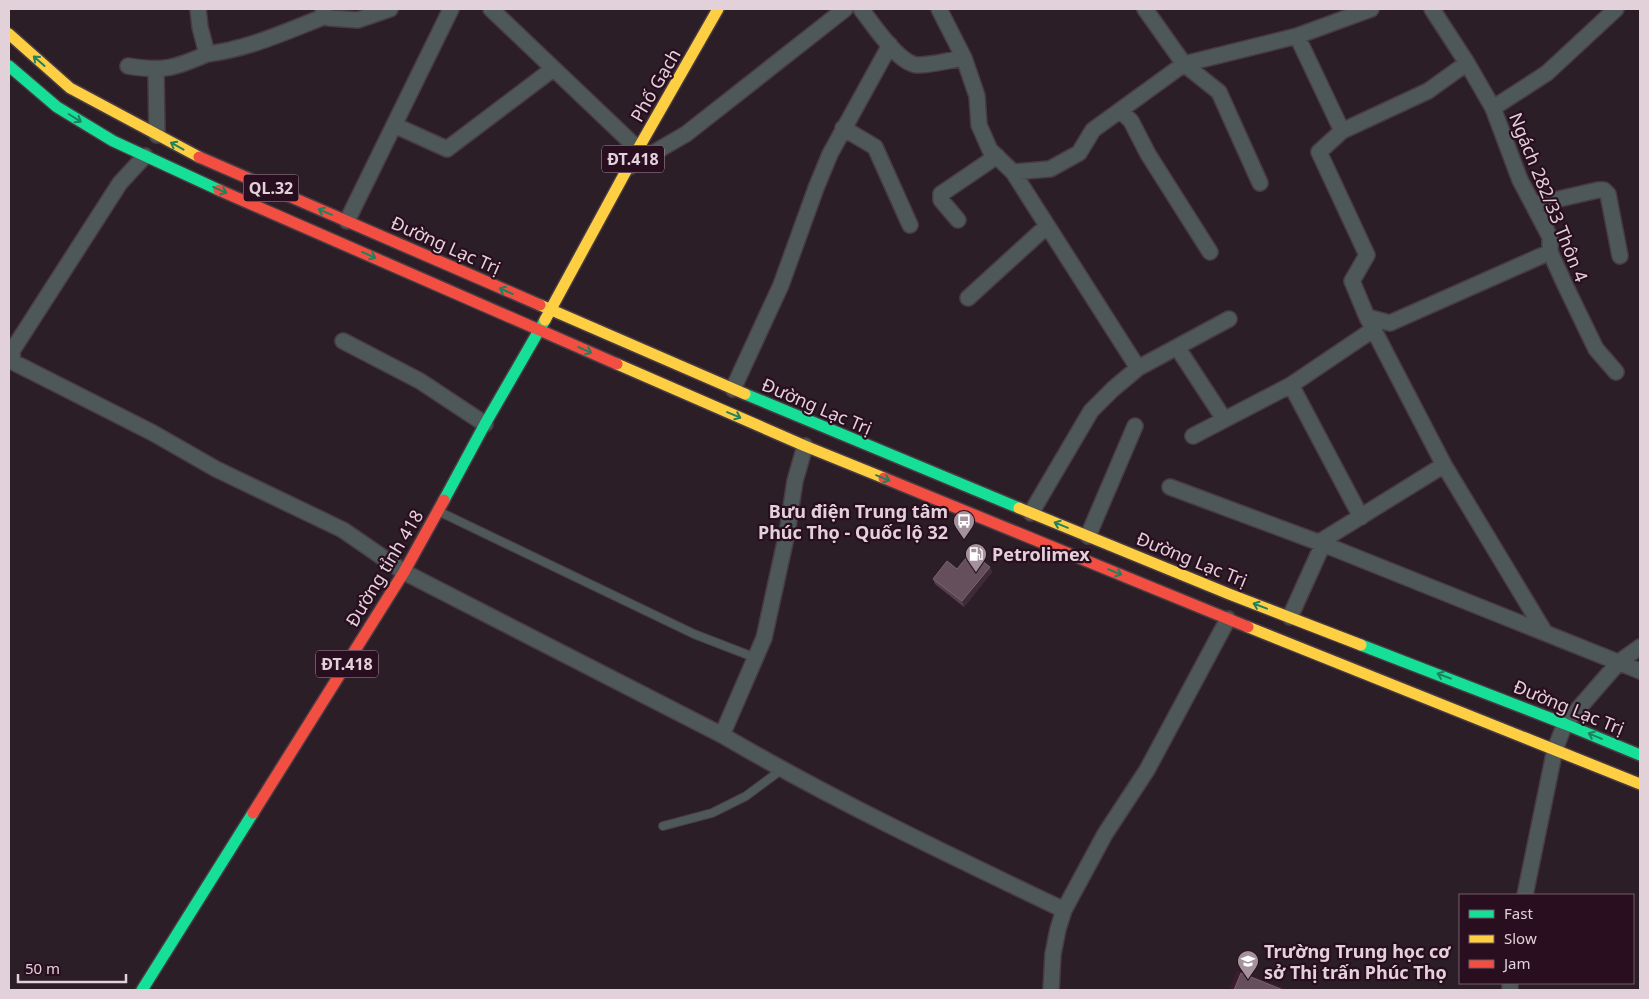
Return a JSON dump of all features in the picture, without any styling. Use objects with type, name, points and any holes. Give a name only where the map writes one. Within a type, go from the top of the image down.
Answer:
[{"type":"main road","name":"Phố Gạch","points":[[551,310],[638,149],[718,9]]},
{"type":"main road","name":"Đường Lạc Trị","points":[[9,34],[70,88],[185,151],[774,407],[1088,536],[1640,755]]},
{"type":"main road","name":"QL.32","points":[[9,66],[58,107],[113,141],[540,330],[805,446],[1228,619],[1640,784]]},
{"type":"main road","name":"Đường tỉnh 418","points":[[142,990],[404,572],[485,424],[551,310]]},
{"type":"street","points":[[198,9],[200,28],[207,54]]},
{"type":"street","points":[[128,66],[156,70],[168,68],[207,54],[225,52],[257,43],[325,12],[341,20],[358,20],[390,9]]},
{"type":"street","points":[[347,221],[451,9]]},
{"type":"street","points":[[491,9],[638,149]]},
{"type":"street","points":[[628,168],[686,134],[845,9]]},
{"type":"street","points":[[861,9],[903,60],[919,65],[964,58]]},
{"type":"street","points":[[939,9],[964,58],[977,96],[979,125],[990,150],[1013,172],[1138,368]]},
{"type":"street","points":[[1145,9],[1184,64],[1219,92],[1260,183]]},
{"type":"street","points":[[1013,172],[1050,169],[1079,153],[1093,130],[1122,111],[1184,64],[1298,36],[1371,9]]},
{"type":"street","name":"Ngách 282/33 Thôn 4","points":[[1432,9],[1493,108],[1520,180],[1550,237],[1550,252],[1596,349],[1616,372]]},
{"type":"street","points":[[1493,108],[1548,73],[1616,9]]},
{"type":"street","points":[[1298,36],[1342,131]]},
{"type":"street","points":[[733,389],[782,285],[830,154],[890,45]]},
{"type":"street","points":[[1467,63],[1428,91],[1342,131],[1319,152],[1367,255],[1352,281],[1371,323],[1444,465],[1544,632]]},
{"type":"street","points":[[394,125],[447,149],[553,68]]},
{"type":"street","points":[[156,70],[157,135]]},
{"type":"street","points":[[1122,111],[1131,122],[1148,154],[1210,252]]},
{"type":"street","points":[[843,128],[875,147],[910,224]]},
{"type":"street","points":[[145,156],[120,183],[12,351],[13,362],[153,433],[216,469],[343,530],[404,572],[722,736],[781,770],[902,832],[1064,910]]},
{"type":"street","points":[[958,220],[941,200],[941,194],[997,156]]},
{"type":"street","points":[[1533,205],[1604,190],[1608,194],[1620,256]]},
{"type":"street","points":[[968,298],[1047,226]]},
{"type":"street","points":[[1192,436],[1291,385],[1371,323],[1390,323],[1550,252]]},
{"type":"street","points":[[1031,512],[1091,411],[1113,389],[1138,368],[1229,319]]},
{"type":"street","points":[[343,341],[420,380],[485,424]]},
{"type":"street","points":[[1177,347],[1224,420]]},
{"type":"street","points":[[1291,385],[1361,517]]},
{"type":"street","points":[[1088,536],[1135,426]]},
{"type":"street","points":[[722,736],[764,638],[787,533],[795,481],[805,446]]},
{"type":"street","points":[[1290,617],[1320,543],[1444,465]]},
{"type":"street","points":[[1170,487],[1320,543],[1640,671]]},
{"type":"street","points":[[1051,990],[1053,954],[1064,910],[1105,834],[1147,770],[1228,619]]},
{"type":"street","points":[[1525,894],[1555,750],[1565,724],[1619,662],[1640,648]]},
{"type":"lane","points":[[438,511],[694,634],[756,658]]},
{"type":"lane","points":[[662,826],[712,813],[746,796],[781,770]]},
{"type":"shaded area","name":"Trường Trung học cơ sở Thị trấn Phúc Thọ","points":[[1237,970],[1289,990],[1229,990]]},
{"type":"building","points":[[971,552],[990,567],[962,601],[933,579],[947,561],[957,569]]},
{"type":"building","name":"Trường Trung học cơ sở Thị trấn Phúc Thọ","points":[[1241,973],[1283,990],[1234,990]]},
{"type":"traffic: fast","points":[[9,66],[57,107],[113,141],[219,190]]},
{"type":"traffic: fast","points":[[444,500],[545,320]]},
{"type":"traffic: fast","points":[[745,394],[1019,508]]},
{"type":"traffic: fast","points":[[1361,645],[1640,755]]},
{"type":"traffic: fast","points":[[142,990],[253,813]]},
{"type":"traffic: slow","points":[[545,320],[638,149],[718,9]]},
{"type":"traffic: slow","points":[[9,34],[70,88],[199,157]]},
{"type":"traffic: slow","points":[[540,305],[745,394]]},
{"type":"traffic: slow","points":[[617,364],[805,446],[884,478]]},
{"type":"traffic: slow","points":[[1019,508],[1229,594],[1361,645]]},
{"type":"traffic: slow","points":[[1248,627],[1640,784]]},
{"type":"traffic: jam","points":[[199,157],[540,305]]},
{"type":"traffic: jam","points":[[219,190],[617,364]]},
{"type":"traffic: jam","points":[[884,478],[1248,627]]},
{"type":"traffic: jam","points":[[253,813],[404,572],[444,500]]},
{"type":"place","name":"Bưu điện Trung tâm Phúc Thọ - Quốc lộ 32","points":[[964,540]]},
{"type":"place","name":"Petrolimex","points":[[976,573]]},
{"type":"place","name":"Trường Trung học cơ sở Thị trấn Phúc Thọ","points":[[1248,980]]}]
